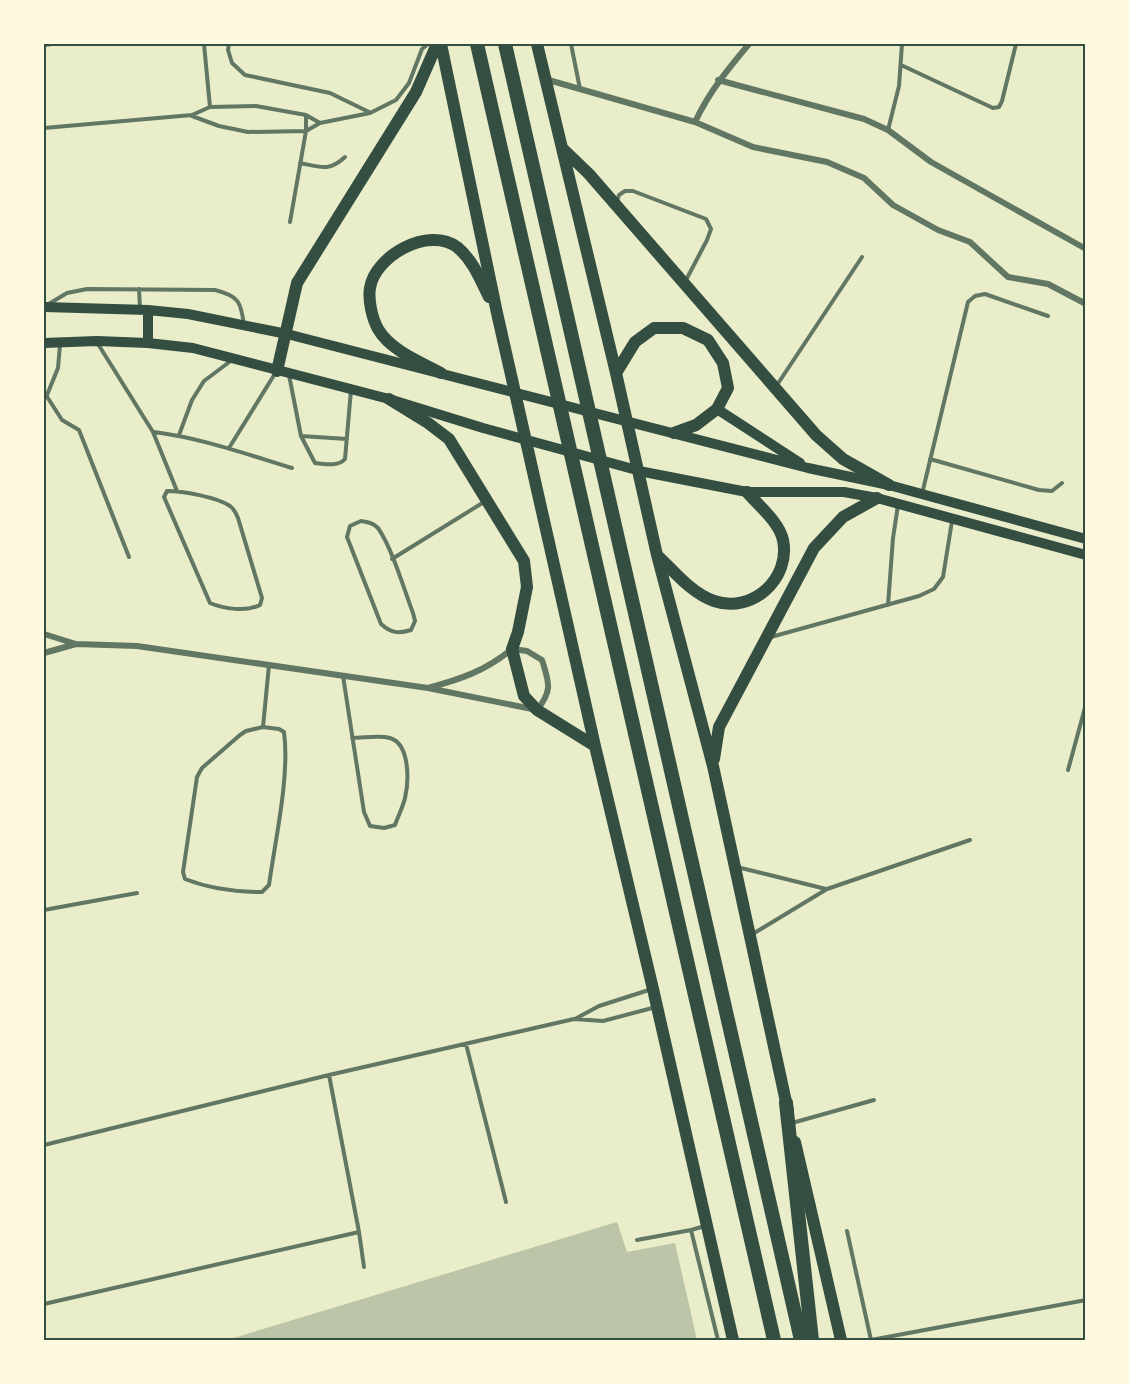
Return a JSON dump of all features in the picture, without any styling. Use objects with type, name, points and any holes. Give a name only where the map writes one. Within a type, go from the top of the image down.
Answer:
[{"type":"highway","points":[[477,44],[774,1341]]},
{"type":"highway","points":[[504,44],[801,1341]]},
{"type":"highway","points":[[786,1103],[812,1341]]},
{"type":"main road","points":[[439,44],[595,746],[733,1341]]},
{"type":"main road","points":[[283,372],[287,334],[297,283],[416,92],[439,44]]},
{"type":"main road","points":[[537,44],[657,555],[713,766],[786,1103],[841,1341]]},
{"type":"main road","points":[[562,148],[589,174],[816,435],[843,459],[889,485]]},
{"type":"main road","points":[[441,373],[395,348],[378,330],[372,312],[370,288],[378,270],[393,254],[416,242],[436,240],[455,245],[471,260],[497,312]]},
{"type":"main road","points":[[44,307],[144,309],[188,314],[287,334],[808,468],[889,485],[1086,539]]},
{"type":"main road","points":[[144,309],[148,343]]},
{"type":"main road","points":[[616,373],[635,342],[654,328],[683,328],[708,340],[723,363],[728,388],[717,409],[696,425],[674,433]]},
{"type":"main road","points":[[44,343],[96,341],[193,348],[389,399],[483,428],[644,472],[747,492],[844,492],[877,498],[1086,555]]},
{"type":"main road","points":[[389,399],[449,439],[524,561],[527,587],[518,632],[512,649],[524,696],[537,710],[595,746]]},
{"type":"main road","points":[[717,409],[808,468]]},
{"type":"main road","points":[[657,555],[693,590],[715,601],[734,603],[762,594],[780,572],[783,555],[782,539],[776,525],[747,492]]},
{"type":"main road","points":[[713,766],[719,727],[814,549],[843,517],[877,498]]},
{"type":"street","points":[[695,122],[718,80],[749,44]]},
{"type":"street","points":[[545,79],[695,122],[753,147],[827,162],[864,178],[894,205],[938,230],[970,242],[1008,277],[1048,284],[1086,304]]},
{"type":"street","points":[[718,80],[864,119],[888,130],[931,162],[1086,249]]},
{"type":"street","points":[[44,634],[76,644],[137,646],[428,688],[537,710],[544,702],[550,686],[542,660],[527,651],[512,649],[497,661],[469,677],[428,688]]},
{"type":"street","points":[[44,653],[76,644]]},
{"type":"lane","points":[[44,45],[52,44]]},
{"type":"lane","points":[[204,44],[210,107]]},
{"type":"lane","points":[[229,44],[228,50],[232,63],[244,75],[330,93],[370,113]]},
{"type":"lane","points":[[192,116],[219,126],[248,132],[306,131],[320,123],[370,113],[396,100],[409,83],[422,49],[428,44]]},
{"type":"lane","points":[[571,44],[580,89]]},
{"type":"lane","points":[[888,130],[897,94],[902,44]]},
{"type":"lane","points":[[901,65],[993,108],[999,107],[1016,44]]},
{"type":"lane","points":[[44,128],[192,116],[210,107],[256,106],[306,116],[320,123]]},
{"type":"lane","points":[[290,222],[306,131],[306,116]]},
{"type":"lane","points":[[300,163],[327,168],[337,164],[345,157]]},
{"type":"lane","points":[[616,205],[619,195],[625,191],[633,191],[706,219],[711,229],[684,284]]},
{"type":"lane","points":[[775,388],[862,257]]},
{"type":"lane","points":[[44,307],[67,293],[87,289],[215,290],[229,293],[238,300],[242,308],[244,325]]},
{"type":"lane","points":[[139,289],[144,309]]},
{"type":"lane","points":[[921,494],[968,302],[975,296],[985,294],[1048,316]]},
{"type":"lane","points":[[96,341],[153,432],[177,491]]},
{"type":"lane","points":[[60,342],[58,368],[45,394],[62,420],[79,430],[129,557]]},
{"type":"lane","points":[[179,435],[192,400],[204,381],[234,358]]},
{"type":"lane","points":[[283,372],[301,436],[315,463],[341,463],[345,459],[351,389]]},
{"type":"lane","points":[[229,448],[283,372]]},
{"type":"lane","points":[[153,432],[179,435],[292,468]]},
{"type":"lane","points":[[301,436],[346,439]]},
{"type":"lane","points":[[930,459],[1039,490],[1052,491],[1062,483]]},
{"type":"lane","points":[[167,491],[177,491],[224,503],[233,508],[262,598],[260,605],[252,609],[219,607],[210,603],[164,497],[167,491]]},
{"type":"lane","points":[[392,559],[487,501]]},
{"type":"lane","points":[[888,605],[898,503]]},
{"type":"lane","points":[[766,638],[919,596],[934,589],[943,577],[953,518]]},
{"type":"lane","points":[[361,521],[370,522],[377,527],[392,559],[415,621],[411,630],[399,634],[387,630],[381,624],[349,545],[347,537],[350,526],[361,521]]},
{"type":"lane","points":[[263,727],[269,665]]},
{"type":"lane","points":[[343,676],[352,738],[364,812],[370,825],[384,828],[395,825],[406,790],[404,751],[398,742],[388,737],[352,738]]},
{"type":"lane","points":[[1068,770],[1086,704]]},
{"type":"lane","points":[[263,727],[284,732],[285,741],[283,791],[268,885],[262,892],[251,892],[195,883],[185,879],[183,872],[197,777],[202,768],[240,735],[246,731],[263,727]]},
{"type":"lane","points":[[750,936],[827,889],[970,840]]},
{"type":"lane","points":[[735,867],[827,889]]},
{"type":"lane","points":[[44,910],[137,893]]},
{"type":"lane","points":[[44,1145],[329,1075],[574,1019],[599,1006],[653,989]]},
{"type":"lane","points":[[574,1019],[595,1022],[657,1007]]},
{"type":"lane","points":[[466,1044],[506,1202]]},
{"type":"lane","points":[[329,1075],[364,1267]]},
{"type":"lane","points":[[791,1124],[874,1100]]},
{"type":"lane","points":[[636,1240],[706,1226]]},
{"type":"lane","points":[[691,1230],[718,1341]]},
{"type":"lane","points":[[847,1231],[871,1341],[904,1338],[1086,1300]]},
{"type":"lane","points":[[44,1304],[359,1232]]},
{"type":"building","points":[[617,1222],[627,1252],[675,1243],[697,1340],[227,1340]]}]
